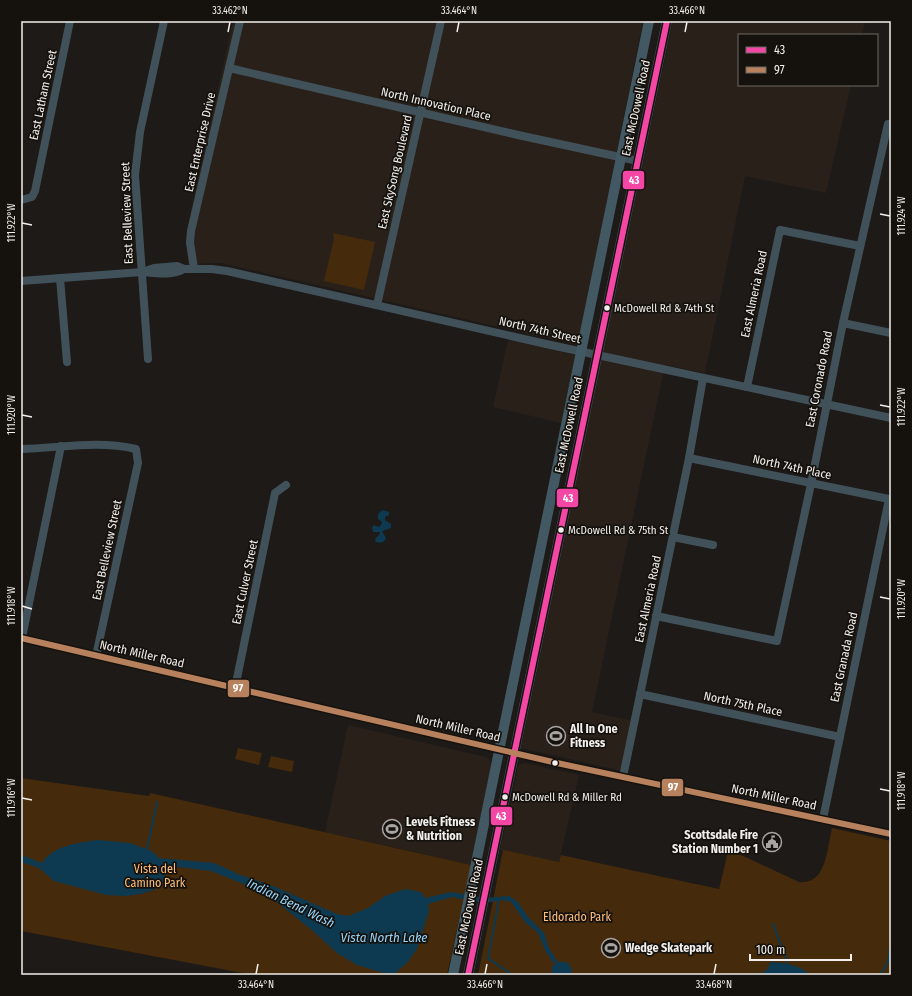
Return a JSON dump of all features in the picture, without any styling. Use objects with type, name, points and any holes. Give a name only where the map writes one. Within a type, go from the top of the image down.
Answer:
[{"type":"main road","name":"East McDowell Road","points":[[453,975],[649,21]]},
{"type":"main road","name":"East McDowell Road","points":[[468,975],[667,21]]},
{"type":"street","name":"East Latham Street","points":[[21,200],[32,197],[35,191],[70,21]]},
{"type":"street","name":"East Belleview Street","points":[[148,359],[135,175],[140,132],[164,21]]},
{"type":"street","name":"East Enterprise Drive","points":[[194,268],[190,243],[191,231],[240,21]]},
{"type":"street","name":"East SkySong Boulevard","points":[[377,305],[441,21]]},
{"type":"street","name":"North Innovation Place","points":[[229,68],[638,161]]},
{"type":"street","name":"East Coronado Road","points":[[656,616],[777,641],[811,484],[843,323],[890,124]]},
{"type":"street","name":"East Almeria Road","points":[[747,387],[780,230],[860,246]]},
{"type":"street","name":"North 74th Street","points":[[21,281],[142,272],[154,268],[178,266],[184,269],[194,268],[227,271],[597,355],[891,418]]},
{"type":"street","points":[[60,278],[67,362]]},
{"type":"street","points":[[843,323],[891,333]]},
{"type":"street","name":"East Almeria Road","points":[[623,777],[689,458],[703,378]]},
{"type":"street","name":"East Belleview Street","points":[[61,446],[101,444],[119,445],[136,450],[138,463],[96,656]]},
{"type":"street","points":[[21,449],[61,446],[21,638]]},
{"type":"street","name":"North 74th Place","points":[[689,458],[889,500]]},
{"type":"street","name":"East Culver Street","points":[[235,688],[276,493],[286,485]]},
{"type":"street","name":"East Granada Road","points":[[822,819],[889,500]]},
{"type":"street","points":[[673,537],[713,546]]},
{"type":"street","name":"North Miller Road","points":[[21,638],[514,754],[891,834]]},
{"type":"street","name":"North 75th Place","points":[[640,694],[840,737]]},
{"type":"shaded area","points":[[233,21],[643,21],[578,345],[221,263],[188,264],[186,234]]},
{"type":"shaded area","points":[[673,21],[865,21],[862,34],[738,34],[738,86],[851,86],[826,193],[745,176],[705,373],[665,365],[592,712],[638,722],[627,772],[521,748]]},
{"type":"shaded area","points":[[508,340],[576,355],[561,423],[493,407]]},
{"type":"shaded area","points":[[348,725],[486,757],[489,759],[491,765],[471,865],[325,832]]},
{"type":"shaded area","points":[[525,763],[579,775],[559,862],[500,850],[518,767],[519,764]]},
{"type":"green space","points":[[333,233],[375,242],[364,290],[324,281],[334,239]]},
{"type":"green space","points":[[238,748],[262,753],[259,765],[235,759]]},
{"type":"green space","points":[[271,756],[294,761],[292,772],[268,767]]},
{"type":"green space","name":"Vista del Camino Park","points":[[21,778],[149,796],[150,793],[471,865],[447,975],[253,975],[21,931]]},
{"type":"green space","name":"Eldorado Park","points":[[832,828],[891,841],[891,975],[478,975],[503,850],[559,862],[561,855],[719,889],[728,852],[741,855],[799,882],[808,881],[815,878],[824,864]]},
{"type":"water","points":[[383,510],[389,512],[389,515],[385,517],[385,520],[391,524],[391,528],[382,531],[386,538],[383,542],[379,543],[376,542],[375,539],[380,532],[373,532],[372,528],[373,525],[379,527],[381,525],[382,522],[378,519],[378,516],[379,512]]},
{"type":"water","points":[[98,840],[130,843],[152,851],[159,858],[214,863],[238,874],[273,886],[337,914],[348,916],[368,908],[385,896],[405,889],[421,892],[425,898],[451,892],[485,898],[509,896],[518,902],[528,917],[544,933],[549,948],[557,961],[553,963],[545,950],[538,933],[525,922],[511,902],[502,900],[484,903],[452,897],[428,905],[429,911],[417,949],[407,963],[394,974],[380,972],[357,965],[337,953],[313,931],[268,895],[211,871],[179,867],[164,871],[165,875],[162,883],[154,890],[125,896],[106,895],[54,881],[39,868],[21,862],[21,855],[42,863],[53,852],[67,846]]},
{"type":"water","points":[[558,961],[568,963],[572,969],[572,975],[551,975],[553,965]]},
{"type":"water","points":[[771,962],[797,967],[810,975],[758,975],[767,970]]},
{"type":"waterway","points":[[147,849],[157,802]]},
{"type":"waterway","points":[[499,900],[488,958],[512,975]]},
{"type":"waterway","points":[[773,924],[788,964]]},
{"type":"waterway","points":[[880,975],[888,962],[891,942]]},
{"type":"transit line","name":"43","points":[[468,975],[667,21]]},
{"type":"transit line","name":"97","points":[[21,638],[557,763],[891,834]]},
{"type":"place","name":"McDowell Rd & 74th St","points":[[607,308]]},
{"type":"place","name":"McDowell Rd & 75th St","points":[[561,530]]},
{"type":"place","name":"All In One Fitness","points":[[556,736]]},
{"type":"place","name":"McDowell Rd & Miller Rd","points":[[505,797]]},
{"type":"place","name":"Levels Fitness & Nutrition","points":[[392,829]]},
{"type":"place","name":"Scottsdale Fire Station Number 1","points":[[772,842]]},
{"type":"place","name":"Wedge Skatepark","points":[[611,948]]},
{"type":"water label","name":"Indian Bend Wash","points":[[291,903]]},
{"type":"water label","name":"Vista North Lake","points":[[384,937]]}]
